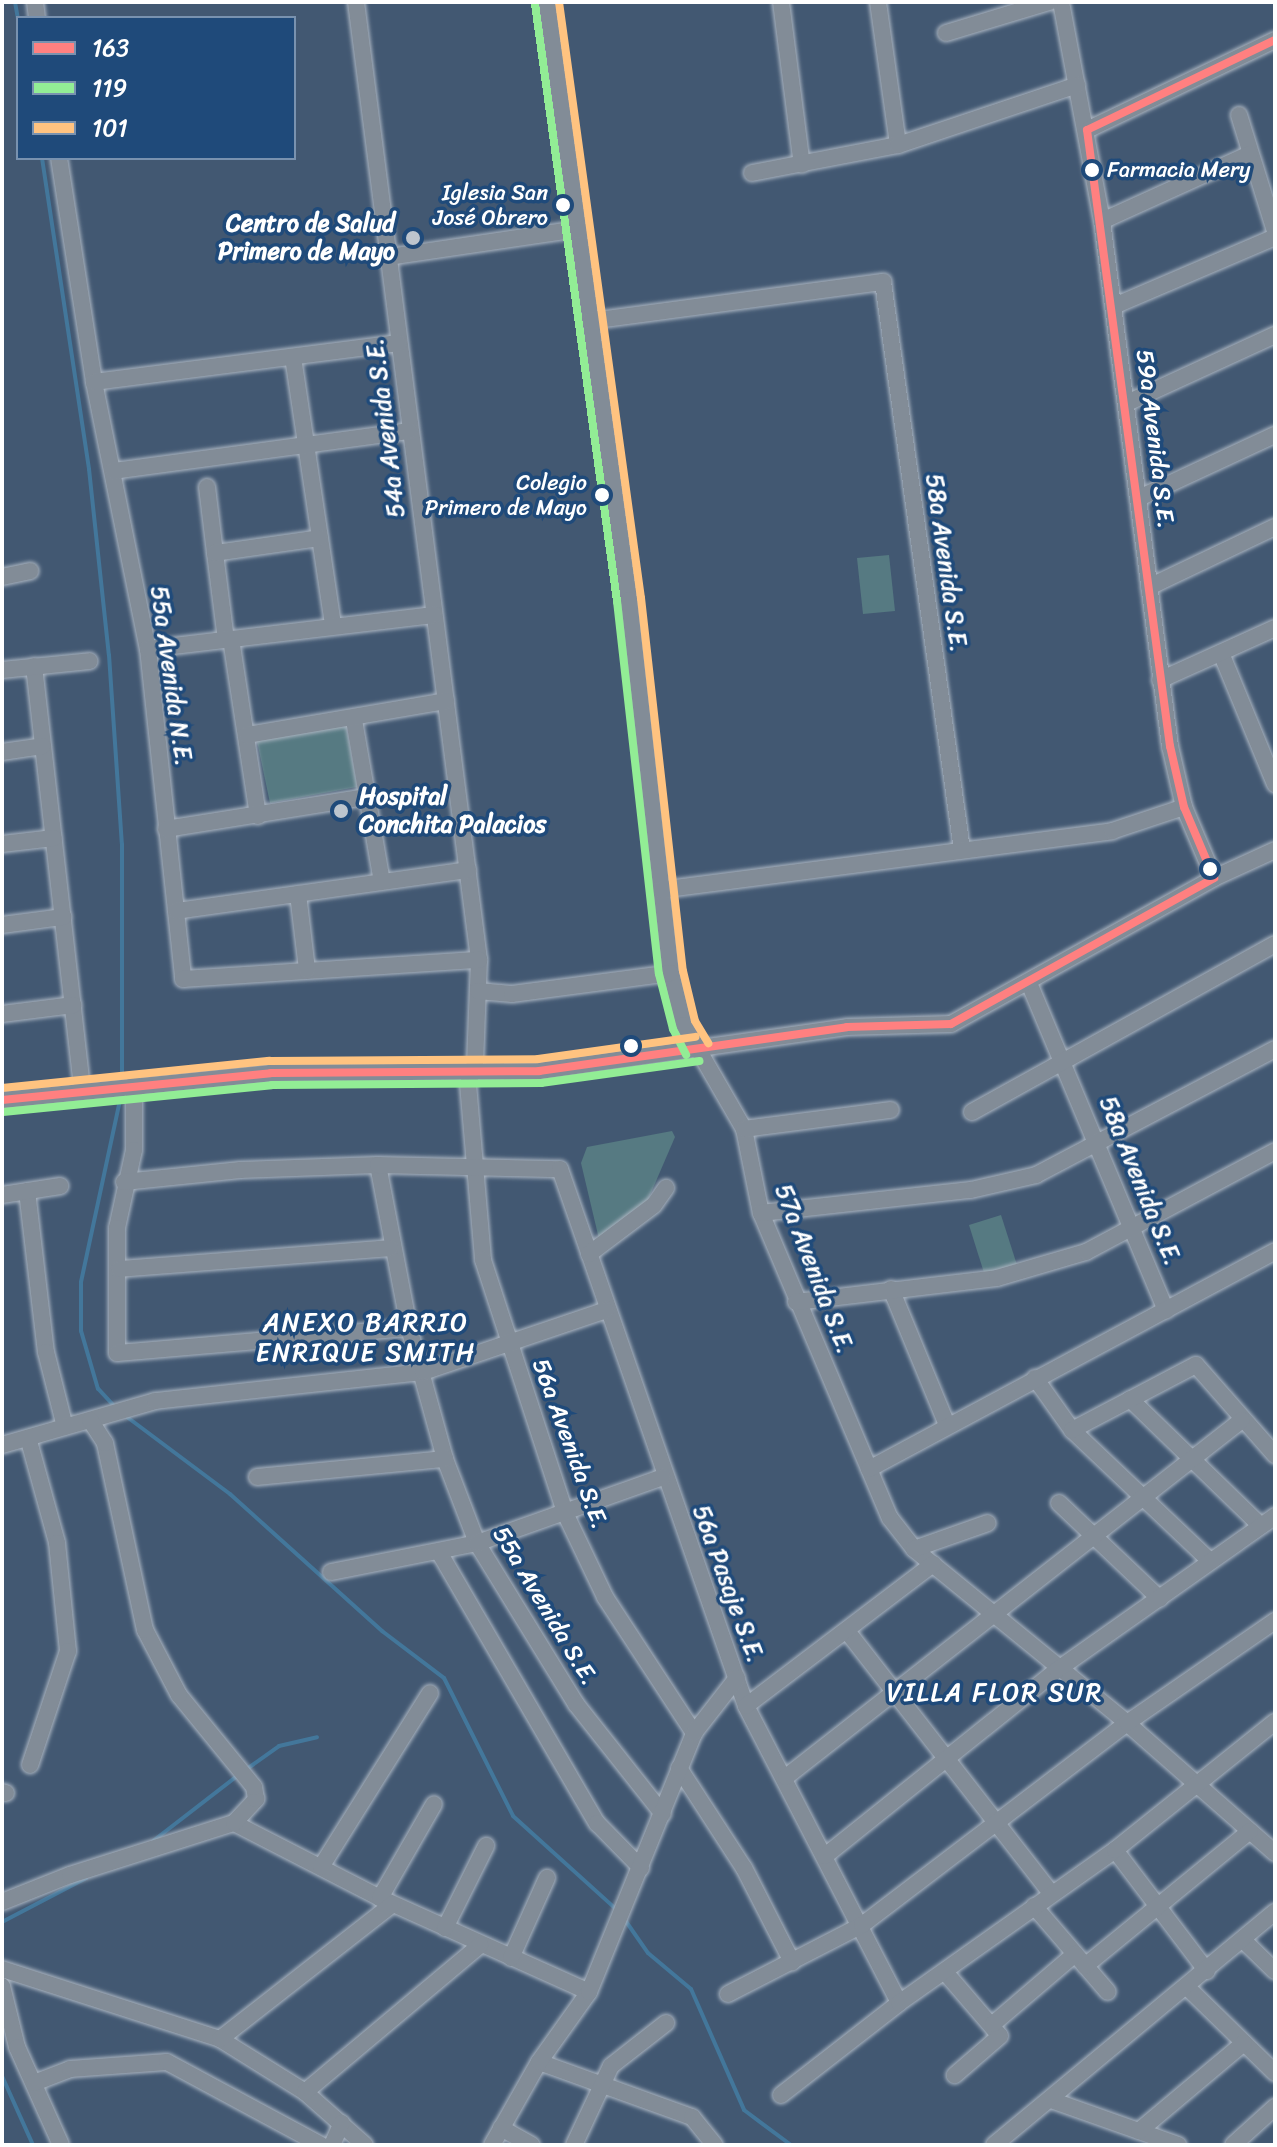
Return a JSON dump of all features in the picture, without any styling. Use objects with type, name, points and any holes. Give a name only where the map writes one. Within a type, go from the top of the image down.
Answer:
[{"type":"street","name":"54a Avenida S.E.","points":[[356,2],[468,870],[479,960],[478,991]]},
{"type":"street","name":"57a Avenida S.E.","points":[[547,2],[629,600],[671,973],[684,1025],[744,1129],[761,1213],[796,1302],[890,1518],[914,1549],[1057,1670],[1127,1723],[1275,1853]]},
{"type":"street","points":[[781,2],[802,165]]},
{"type":"street","points":[[878,2],[898,145]]},
{"type":"street","points":[[946,33],[1049,2]]},
{"type":"street","name":"59a Avenida S.E.","points":[[1061,2],[1102,221],[1160,680],[1184,807],[1214,878]]},
{"type":"street","points":[[1087,130],[1275,40]]},
{"type":"street","points":[[752,173],[898,145],[1077,85]]},
{"type":"street","points":[[1114,306],[1275,234],[1239,115]]},
{"type":"street","points":[[1102,221],[1250,154]]},
{"type":"street","name":"55a Avenida N.E.","points":[[59,160],[94,382],[148,649],[183,979],[307,970]]},
{"type":"street","points":[[389,257],[579,229]]},
{"type":"street","name":"58a Avenida S.E.","points":[[590,321],[883,282],[962,850]]},
{"type":"street","points":[[1127,403],[1275,335]]},
{"type":"street","points":[[94,382],[399,343]]},
{"type":"street","points":[[293,357],[333,626]]},
{"type":"street","points":[[113,471],[409,431]]},
{"type":"street","points":[[1139,498],[1275,435]]},
{"type":"street","points":[[207,487],[228,639],[247,735],[258,816]]},
{"type":"street","points":[[1149,587],[1275,527]]},
{"type":"street","points":[[215,553],[320,538]]},
{"type":"street","points":[[2,577],[30,571]]},
{"type":"street","points":[[148,649],[434,615]]},
{"type":"street","points":[[1160,680],[1275,628]]},
{"type":"street","points":[[1221,653],[1275,784]]},
{"type":"street","points":[[2,670],[90,661]]},
{"type":"street","points":[[34,666],[82,1090]]},
{"type":"street","points":[[247,735],[354,720],[446,701]]},
{"type":"street","points":[[354,720],[382,882]]},
{"type":"street","points":[[2,752],[43,746]]},
{"type":"street","points":[[166,829],[366,797]]},
{"type":"street","points":[[660,890],[1112,831],[1184,807]]},
{"type":"street","points":[[2,844],[54,838]]},
{"type":"street","points":[[2,1100],[126,1085],[271,1073],[554,1069],[847,1027],[951,1024],[1214,878],[1275,850]]},
{"type":"street","points":[[176,911],[468,870]]},
{"type":"street","points":[[298,894],[307,970],[479,960]]},
{"type":"street","points":[[2,925],[63,917]]},
{"type":"street","points":[[972,1112],[1275,944]]},
{"type":"street","points":[[478,991],[512,994],[671,973]]},
{"type":"street","name":"58a Avenida S.E.","points":[[1029,983],[1064,1059],[1166,1310]]},
{"type":"street","name":"56a Avenida S.E.","points":[[478,991],[474,1068],[478,1132],[473,1144],[483,1260],[565,1513],[605,1597],[694,1733]]},
{"type":"street","points":[[2,1014],[73,1005]]},
{"type":"street","points":[[761,1213],[1013,1182],[1100,1145],[1275,1049]]},
{"type":"street","points":[[126,1085],[134,1150],[124,1182],[117,1353],[409,1328]]},
{"type":"street","points":[[744,1129],[891,1110]]},
{"type":"street","points":[[796,1302],[997,1278],[1086,1252],[1275,1151]]},
{"type":"street","name":"55a Avenida S.E.","points":[[378,1165],[390,1248],[409,1328],[445,1459],[477,1543],[576,1704],[663,1814]]},
{"type":"street","points":[[124,1182],[240,1170],[475,1165]]},
{"type":"street","name":"56a Pasaje S.E.","points":[[475,1165],[553,1166],[564,1175],[663,1477],[746,1706],[786,1777],[899,2003]]},
{"type":"street","points":[[2,1195],[60,1186]]},
{"type":"street","points":[[589,1254],[654,1205],[666,1188]]},
{"type":"street","points":[[27,1191],[46,1352],[65,1427]]},
{"type":"street","points":[[119,1269],[390,1248]]},
{"type":"street","points":[[869,1469],[1275,1251]]},
{"type":"street","points":[[891,1289],[947,1425]]},
{"type":"street","points":[[2,1445],[29,1441],[65,1427],[155,1401],[423,1372],[606,1310]]},
{"type":"street","points":[[1072,1430],[1196,1365],[1275,1455]]},
{"type":"street","points":[[1035,1378],[1072,1430],[1210,1561]]},
{"type":"street","points":[[825,1856],[1057,1670],[1268,1521],[1192,1460],[1130,1399]]},
{"type":"street","points":[[2,1902],[70,1875],[234,1823],[256,1799],[242,1772],[179,1695],[145,1630],[105,1443],[93,1419]]},
{"type":"street","points":[[786,1777],[1242,1420]]},
{"type":"street","points":[[29,1441],[57,1543],[68,1651],[30,1765]]},
{"type":"street","points":[[257,1477],[445,1459]]},
{"type":"street","points":[[331,1572],[477,1543],[663,1477]]},
{"type":"street","points":[[1059,1503],[1160,1599]]},
{"type":"street","points":[[914,1549],[988,1523]]},
{"type":"street","points":[[439,1552],[597,1823],[641,1868]]},
{"type":"street","points":[[746,1706],[933,1564]]},
{"type":"street","points":[[728,1994],[862,1925],[1127,1723],[1275,1621]]},
{"type":"street","points":[[847,1631],[1051,1893]]},
{"type":"street","points":[[492,2145],[539,2062],[589,1992],[619,1928],[630,1891],[694,1733],[737,1678]]},
{"type":"street","points":[[321,1867],[430,1693]]},
{"type":"street","points":[[781,2095],[899,2003],[1115,1850],[1275,1722]]},
{"type":"street","points":[[679,1768],[744,1868],[792,1962]]},
{"type":"street","points":[[220,2039],[387,1901],[434,1804]]},
{"type":"street","points":[[234,1823],[387,1901],[589,1992]]},
{"type":"street","points":[[993,2024],[1080,1960],[1160,1907],[1250,1831]]},
{"type":"street","points":[[445,1928],[486,1846]]},
{"type":"street","points":[[1115,1850],[1207,1971]]},
{"type":"street","points":[[511,1958],[547,1878]]},
{"type":"street","points":[[1034,1906],[1108,1992]]},
{"type":"street","points":[[994,2145],[1244,1941],[1275,1912]]},
{"type":"street","points":[[1244,1941],[1275,1971]]},
{"type":"street","points":[[305,2092],[480,1945]]},
{"type":"street","points":[[2,1969],[220,2039],[305,2092],[365,2145]]},
{"type":"street","points":[[945,1972],[993,2024],[1000,2036],[955,2075]]},
{"type":"street","points":[[2,1986],[17,2047],[61,2145]]},
{"type":"street","points":[[1187,1987],[1275,2073]]},
{"type":"street","points":[[574,2145],[599,2084],[634,2044],[666,2023]]},
{"type":"street","points":[[1139,2131],[1244,2043]]},
{"type":"street","points":[[34,2083],[70,2069],[167,2062],[321,2145]]},
{"type":"street","points":[[539,2062],[692,2117],[715,2145]]},
{"type":"street","points":[[1051,2100],[1178,2145]]},
{"type":"street","points":[[1233,2145],[1275,2107]]},
{"type":"street","points":[[332,2145],[342,2123]]},
{"type":"street","points":[[501,2128],[532,2145]]},
{"type":"green space","points":[[889,555],[895,611],[863,614],[857,558]]},
{"type":"green space","points":[[346,725],[357,787],[270,803],[257,741]]},
{"type":"green space","points":[[672,1131],[675,1137],[647,1202],[599,1239],[581,1163],[587,1147]]},
{"type":"green space","points":[[1001,1215],[1017,1265],[985,1276],[969,1225]]},
{"type":"waterway","points":[[15,2],[17,16]]},
{"type":"waterway","points":[[42,160],[89,469],[109,655],[122,844],[122,1082]]},
{"type":"waterway","points":[[116,1408],[98,1389],[81,1331],[81,1282],[122,1091]]},
{"type":"waterway","points":[[123,1414],[230,1494],[382,1631],[444,1678],[513,1816],[617,1910]]},
{"type":"waterway","points":[[244,1771],[279,1746],[317,1737]]},
{"type":"waterway","points":[[153,1841],[237,1776]]},
{"type":"waterway","points":[[2,1922],[86,1878]]},
{"type":"waterway","points":[[625,1920],[648,1953],[691,1989],[744,2110],[791,2145]]},
{"type":"waterway","points":[[2,2076],[33,2145]]},
{"type":"transit line","name":"101","points":[[559,2],[641,598],[683,971],[695,1021],[708,1043]]},
{"type":"transit line","name":"119","points":[[535,4],[617,601],[659,974],[673,1029],[686,1055]]},
{"type":"transit line","name":"163","points":[[1087,130],[1275,40]]},
{"type":"transit line","name":"163","points":[[1087,130],[1170,746],[1184,807],[1214,878]]},
{"type":"transit line","name":"163","points":[[2,1100],[271,1073],[539,1071],[847,1027],[951,1024],[1214,878]]},
{"type":"transit line","name":"101","points":[[2,1088],[270,1061],[538,1059],[695,1037]]},
{"type":"transit line","name":"119","points":[[3,1112],[272,1085],[541,1083],[699,1061]]},
{"type":"place","name":"Farmacia Mery","points":[[1092,170]]},
{"type":"place","name":"Iglesia San José Obrero","points":[[563,205]]},
{"type":"place","name":"Centro de Salud Primero de Mayo","points":[[413,238]]},
{"type":"place","name":"Colegio Primero de Mayo","points":[[602,495]]},
{"type":"place","name":"Hospital Conchita Palacios","points":[[341,811]]},
{"type":"district","name":"ANEXO BARRIO ENRIQUE SMITH","points":[[366,1338]]},
{"type":"district","name":"VILLA FLOR SUR","points":[[995,1693]]}]
